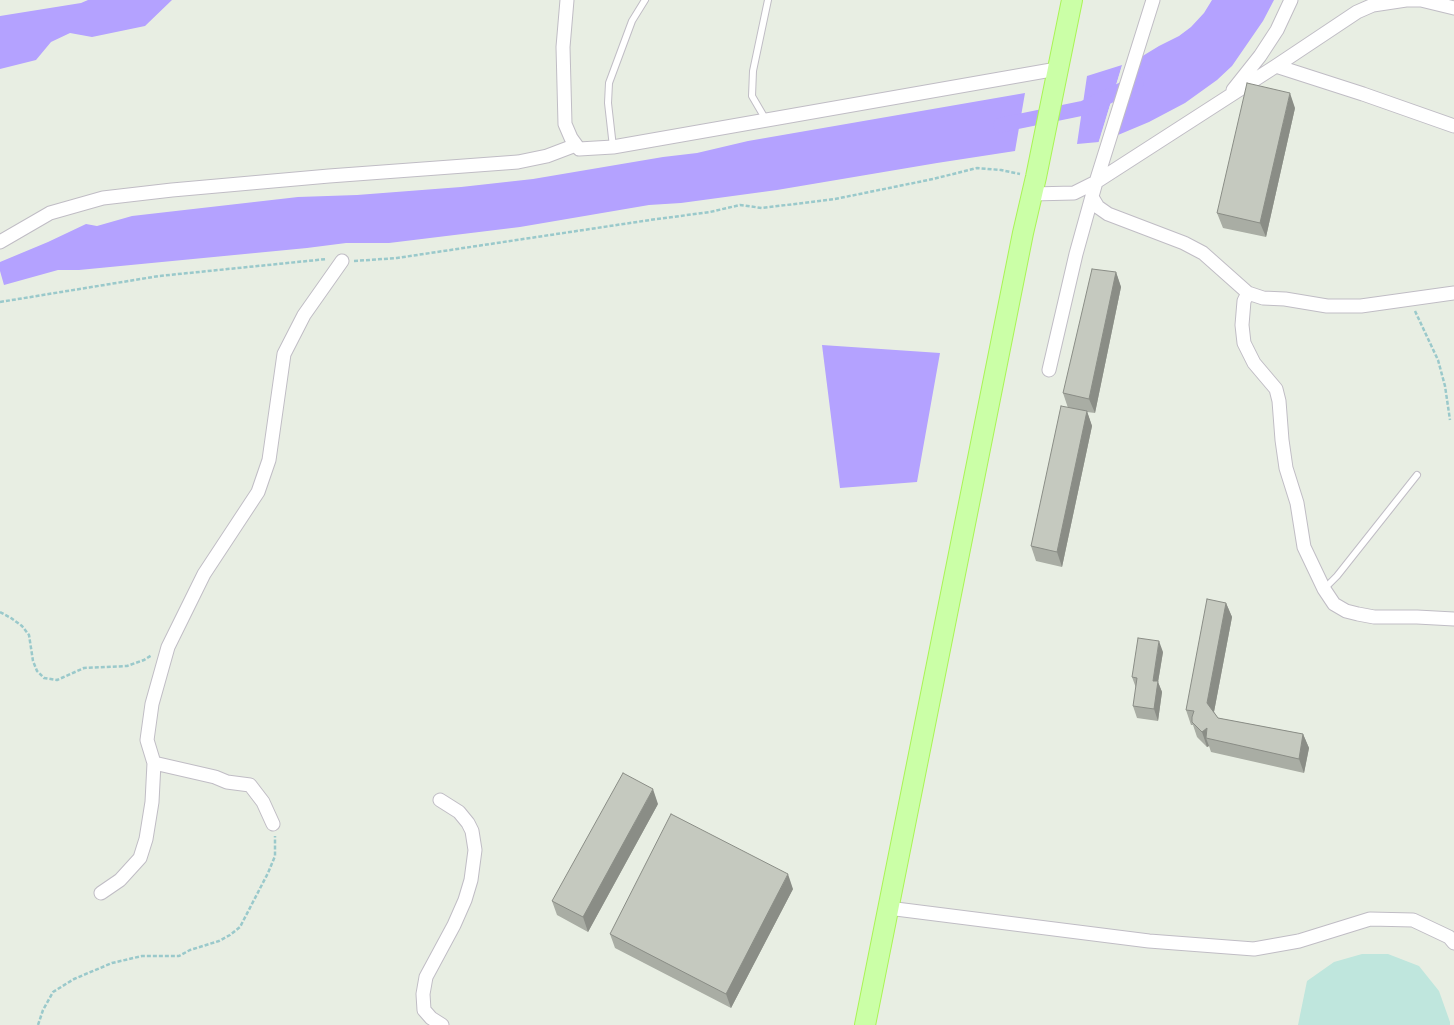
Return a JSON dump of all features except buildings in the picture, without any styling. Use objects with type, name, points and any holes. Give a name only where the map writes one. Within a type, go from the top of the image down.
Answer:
[{"type":"main road","points":[[865,1025],[1020,248],[1072,0]]},
{"type":"street","points":[[568,0],[563,46],[565,124],[571,138],[579,149],[612,147],[1057,69]]},
{"type":"street","points":[[1049,370],[1096,182],[1137,47],[1153,0]]},
{"type":"street","points":[[1227,98],[1260,56],[1273,36],[1291,0]]},
{"type":"street","points":[[1034,185],[1074,193],[1096,182],[1357,12],[1373,6],[1398,1],[1421,0],[1454,8]]},
{"type":"street","points":[[1276,66],[1363,94],[1454,126]]},
{"type":"street","points":[[0,242],[50,214],[103,198],[172,190],[329,176],[518,162],[547,156],[576,145]]},
{"type":"street","points":[[1092,197],[1098,207],[1108,214],[1184,243],[1203,254],[1248,293],[1263,298],[1285,299],[1327,306],[1361,306],[1454,293]]},
{"type":"street","points":[[101,893],[120,880],[140,858],[146,839],[152,802],[154,763],[147,740],[152,704],[168,647],[204,574],[258,492],[269,460],[284,354],[304,315],[342,261]]},
{"type":"street","points":[[1248,293],[1244,301],[1242,325],[1244,343],[1254,362],[1276,389],[1279,401],[1286,468],[1297,503],[1304,547],[1324,590],[1334,604],[1346,611],[1358,614],[1374,617],[1454,619]]},
{"type":"street","points":[[154,763],[215,776],[227,782],[250,785],[263,802],[273,824]]},
{"type":"street","points":[[440,800],[459,812],[468,823],[472,831],[475,850],[471,880],[465,900],[454,925],[426,977],[423,994],[424,1010],[431,1018],[442,1025]]},
{"type":"street","points":[[888,908],[1149,941],[1254,949],[1299,941],[1370,919],[1413,920],[1449,937],[1454,943]]},
{"type":"lane","points":[[612,147],[608,103],[609,83],[632,21],[645,0]]},
{"type":"lane","points":[[766,120],[752,96],[752,90],[753,71],[768,0]]},
{"type":"lane","points":[[1324,590],[1337,576],[1417,475]]},
{"type":"path","points":[[0,302],[159,276],[328,259],[342,261],[397,258],[710,212],[740,205],[762,208],[835,199],[933,180],[977,168],[1001,170],[1034,185]]},
{"type":"path","points":[[1410,300],[1438,360],[1445,386],[1450,420]]},
{"type":"path","points":[[0,612],[22,626],[29,635],[33,661],[37,671],[44,678],[57,680],[84,668],[127,666],[144,660],[158,651],[174,635]]},
{"type":"path","points":[[38,1025],[43,1010],[53,992],[78,977],[112,963],[142,956],[179,956],[190,950],[219,941],[230,935],[240,926],[268,873],[275,856],[276,846],[273,824]]},
{"type":"shaded area","points":[[88,0],[172,0],[145,26],[92,37],[70,33],[51,42],[36,60],[0,69],[0,16],[81,3]]},
{"type":"shaded area","points":[[1212,0],[1274,0],[1263,21],[1232,66],[1217,80],[1185,103],[1149,122],[1118,135],[1141,57],[1179,36],[1191,27],[1204,13]]},
{"type":"shaded area","points":[[1122,65],[1099,142],[1077,144],[1087,76]]},
{"type":"shaded area","points":[[1025,93],[1015,151],[777,190],[681,203],[649,205],[520,227],[389,243],[346,243],[79,270],[58,270],[4,285],[0,271],[0,262],[86,224],[97,226],[132,216],[298,197],[357,195],[461,187],[533,179],[663,157],[697,153],[748,141]]},
{"type":"shaded area","points":[[822,345],[940,353],[917,482],[840,488]]},
{"type":"shaded area","points":[[1362,954],[1388,954],[1419,966],[1439,991],[1450,1025],[1298,1025],[1307,981],[1334,962]]},
{"type":"pier","points":[[1123,63],[1124,65],[1101,142],[1098,144]]},
{"type":"waterway","points":[[1001,125],[1084,108],[1136,83]]}]
